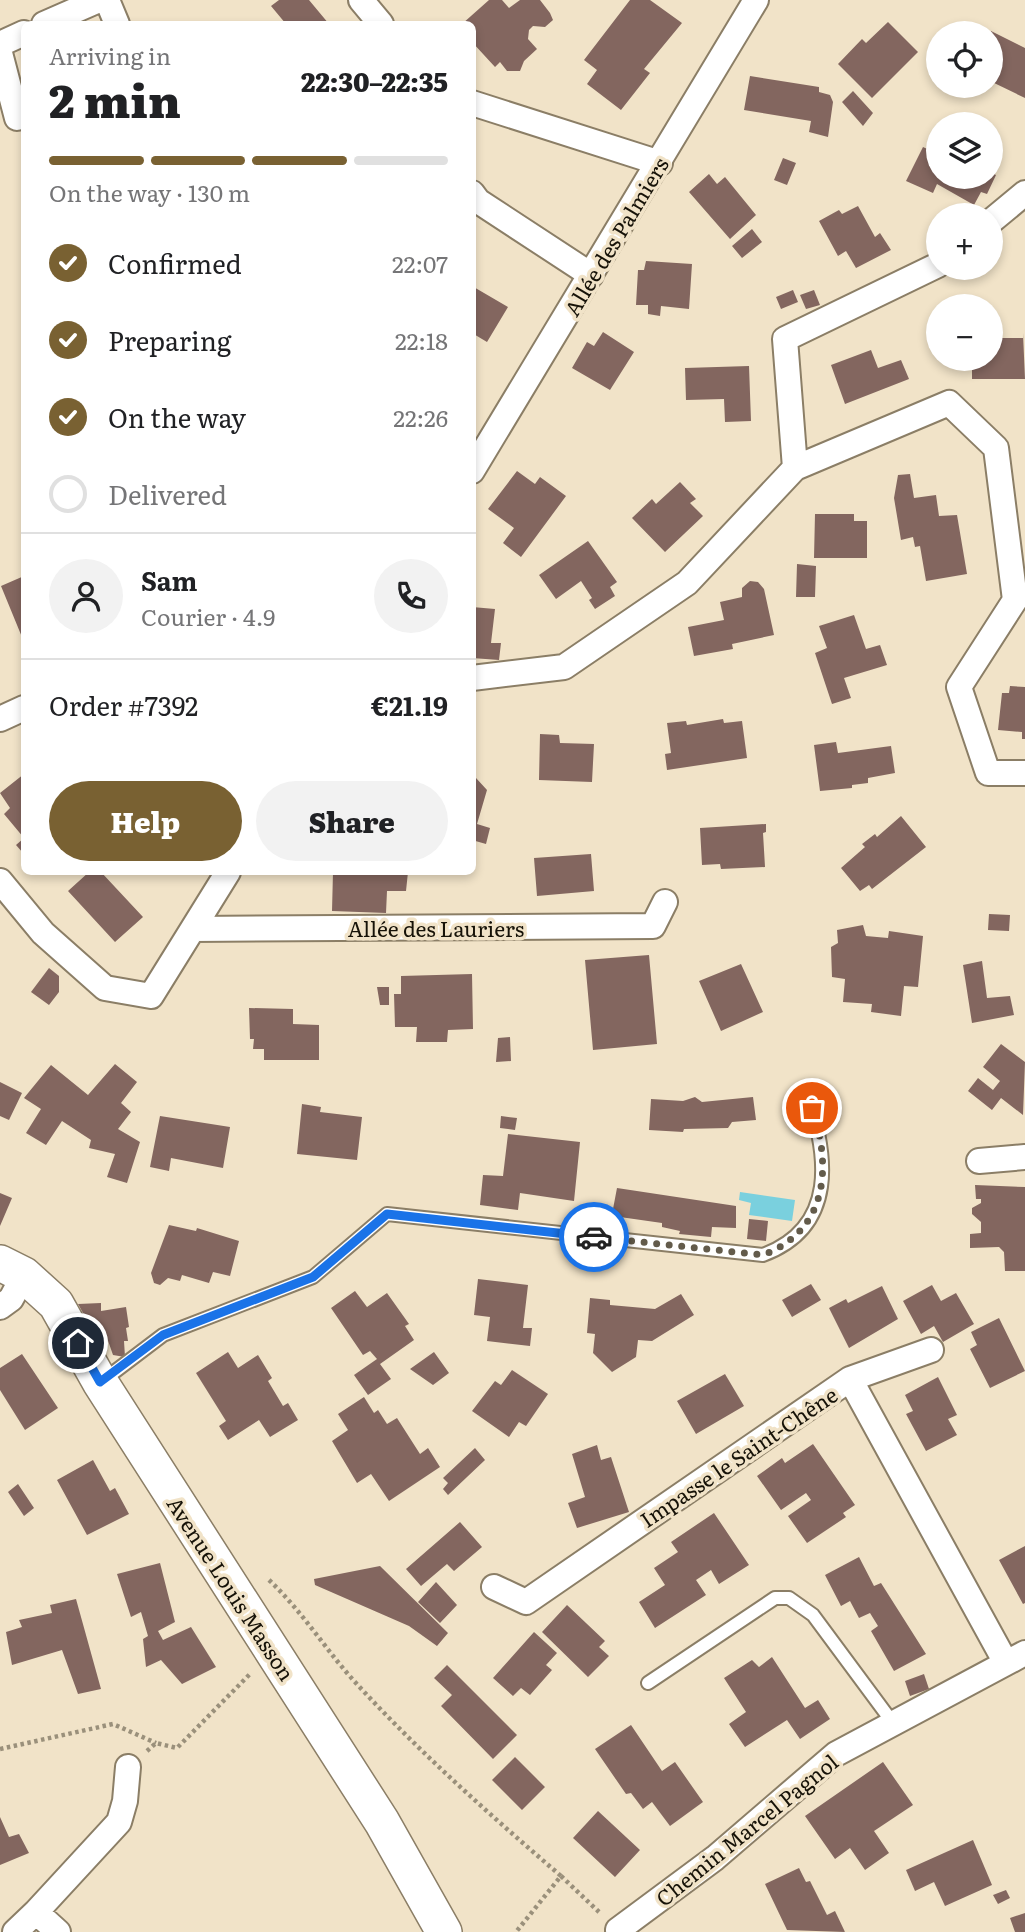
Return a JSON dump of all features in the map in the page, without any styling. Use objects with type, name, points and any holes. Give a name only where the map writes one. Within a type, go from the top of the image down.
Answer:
[{"type":"street","points":[[51,21],[99,0]]},
{"type":"street","points":[[107,0],[116,21]]},
{"type":"street","points":[[361,0],[378,21]]},
{"type":"street","name":"Allée des Palmiers","points":[[476,464],[660,163],[755,0]]},
{"type":"street","points":[[0,44],[21,34]]},
{"type":"street","points":[[0,52],[16,118]]},
{"type":"street","points":[[476,104],[660,163]]},
{"type":"street","points":[[1003,211],[1025,193]]},
{"type":"street","points":[[476,198],[591,275]]},
{"type":"street","points":[[795,468],[785,339],[926,271]]},
{"type":"street","points":[[476,678],[564,667],[687,583],[795,468],[948,403],[996,448],[1015,600],[959,687],[988,773],[1025,773]]},
{"type":"street","points":[[0,719],[21,709]]},
{"type":"street","points":[[0,881],[43,933],[105,988],[151,996],[226,875]]},
{"type":"street","name":"Allée des Lauriers","points":[[192,929],[653,926],[665,902]]},
{"type":"street","points":[[979,1161],[1025,1157]]},
{"type":"street","points":[[0,1307],[11,1300],[12,1269]]},
{"type":"street","name":"Avenue Louis Masson","points":[[12,1269],[56,1304],[100,1382],[382,1822],[444,1932]]},
{"type":"street","points":[[850,1379],[931,1350]]},
{"type":"street","name":"Impasse le Saint-Chêne","points":[[494,1587],[526,1602],[850,1379],[1016,1658]]},
{"type":"street","name":"Chemin Marcel Pagnol","points":[[618,1931],[715,1858],[836,1754],[1016,1658]]},
{"type":"street","points":[[15,1932],[119,1822],[125,1801],[128,1767]]},
{"type":"street","points":[[36,1912],[58,1932]]},
{"type":"lane","points":[[100,1382],[163,1335],[313,1277],[387,1214],[763,1255],[778,1249],[814,1217],[822,1189],[817,1123],[807,1093]]},
{"type":"lane","points":[[648,1682],[775,1598],[789,1598],[813,1615],[894,1723]]},
{"type":"path","points":[[262,1574],[290,1600],[354,1681],[468,1796],[561,1876],[618,1931]]},
{"type":"path","points":[[0,1749],[114,1724],[156,1743],[177,1748],[272,1651]]},
{"type":"path","points":[[128,1767],[156,1743]]},
{"type":"path","points":[[516,1932],[561,1876]]},
{"type":"water","points":[[740,1192],[795,1200],[792,1221],[749,1215],[751,1203],[739,1200]]},
{"type":"building","points":[[279,0],[309,0],[326,21],[284,21],[271,6]]},
{"type":"building","points":[[489,0],[502,0],[509,8],[520,0],[540,0],[553,20],[545,27],[533,26],[529,30],[528,39],[537,49],[524,61],[520,71],[507,71],[500,62],[495,67],[476,46],[476,21],[465,21]]},
{"type":"building","points":[[630,0],[650,0],[682,23],[644,69],[650,73],[621,110],[587,84],[597,70],[584,60]]},
{"type":"building","points":[[888,22],[918,52],[872,98],[838,64],[862,39],[866,43]]},
{"type":"building","points":[[1003,37],[1025,48],[1025,98],[1003,87]]},
{"type":"building","points":[[750,76],[819,87],[819,92],[830,95],[833,102],[828,137],[809,132],[811,121],[744,110]]},
{"type":"building","points":[[853,91],[873,113],[863,126],[842,102]]},
{"type":"building","points":[[923,147],[926,148],[926,189],[935,189],[933,193],[906,181]]},
{"type":"building","points":[[783,158],[796,163],[787,185],[774,180]]},
{"type":"building","points":[[709,174],[717,184],[725,177],[756,215],[730,239],[689,192]]},
{"type":"building","points":[[946,189],[989,189],[987,194],[981,192],[975,203]]},
{"type":"building","points":[[858,206],[875,237],[880,233],[891,250],[856,268],[846,251],[838,256],[819,221],[839,210],[842,214]]},
{"type":"building","points":[[752,229],[762,242],[742,258],[732,246]]},
{"type":"building","points":[[646,261],[692,264],[689,309],[661,306],[660,316],[648,314],[648,305],[636,305],[638,270],[644,270]]},
{"type":"building","points":[[476,288],[508,307],[487,342],[476,335]]},
{"type":"building","points":[[793,290],[798,302],[781,309],[776,297]]},
{"type":"building","points":[[814,290],[820,305],[806,309],[800,295]]},
{"type":"building","points":[[603,332],[634,352],[610,390],[572,368],[587,342],[594,346]]},
{"type":"building","points":[[1023,333],[1025,379],[972,379],[972,371],[1003,371],[1003,338],[1023,338]]},
{"type":"building","points":[[871,350],[878,368],[901,360],[909,379],[845,404],[831,365]]},
{"type":"building","points":[[749,366],[751,421],[725,422],[724,399],[686,400],[685,368]]},
{"type":"building","points":[[517,471],[535,484],[540,477],[566,496],[521,557],[503,543],[514,528],[488,509]]},
{"type":"building","points":[[910,474],[914,498],[936,495],[939,516],[957,515],[967,574],[926,581],[920,546],[915,547],[913,537],[901,540],[894,498],[898,475]]},
{"type":"building","points":[[680,482],[696,499],[690,503],[703,516],[665,552],[632,518],[652,499],[656,504]]},
{"type":"building","points":[[815,514],[854,514],[854,521],[867,521],[867,558],[814,558]]},
{"type":"building","points":[[588,541],[617,582],[610,587],[615,596],[595,609],[589,600],[592,598],[581,581],[556,599],[539,575]]},
{"type":"building","points":[[797,564],[816,566],[815,597],[796,597]]},
{"type":"building","points":[[21,577],[21,635],[1,586]]},
{"type":"building","points":[[750,581],[758,582],[764,589],[774,635],[732,644],[733,649],[694,656],[688,627],[724,620],[720,602],[742,597],[742,588]]},
{"type":"building","points":[[476,607],[495,609],[491,643],[501,643],[499,660],[476,658]]},
{"type":"building","points":[[854,615],[866,649],[880,645],[887,665],[844,678],[851,698],[832,704],[815,653],[827,648],[819,626]]},
{"type":"building","points":[[1010,686],[1025,687],[1025,739],[1022,739],[1022,732],[998,730],[1002,693],[1009,693]]},
{"type":"building","points":[[723,719],[724,723],[742,721],[747,758],[667,770],[665,754],[671,753],[667,723],[686,721],[687,725]]},
{"type":"building","points":[[540,734],[559,735],[560,743],[594,744],[592,782],[539,780]]},
{"type":"building","points":[[836,742],[838,753],[891,746],[895,773],[868,778],[868,783],[852,785],[852,788],[820,791],[814,745]]},
{"type":"building","points":[[21,776],[21,834],[4,814],[10,808],[0,793]]},
{"type":"building","points":[[476,778],[487,790],[477,824],[490,828],[486,844],[476,841]]},
{"type":"building","points":[[901,816],[926,847],[872,889],[869,885],[860,891],[841,868],[865,847],[862,844],[875,834],[877,837]]},
{"type":"building","points":[[766,824],[766,832],[763,833],[765,867],[721,869],[720,864],[702,865],[700,828]]},
{"type":"building","points":[[591,854],[594,891],[537,896],[534,858]]},
{"type":"building","points":[[86,875],[104,875],[143,917],[115,942],[68,891]]},
{"type":"building","points":[[333,875],[408,875],[406,891],[387,891],[386,913],[332,911]]},
{"type":"building","points":[[989,914],[1010,915],[1009,931],[988,930]]},
{"type":"building","points":[[863,925],[866,936],[888,938],[889,931],[923,936],[918,987],[904,986],[901,1016],[871,1012],[872,1004],[843,1002],[845,979],[832,977],[831,947],[838,943],[837,930]]},
{"type":"building","points":[[649,955],[657,1044],[593,1050],[585,960]]},
{"type":"building","points":[[982,961],[987,998],[1010,996],[1014,1015],[972,1023],[963,965]]},
{"type":"building","points":[[741,964],[763,1012],[721,1031],[699,981]]},
{"type":"building","points":[[49,968],[59,976],[59,992],[49,1005],[31,992]]},
{"type":"building","points":[[472,974],[473,1029],[448,1030],[447,1042],[416,1042],[417,1027],[395,1027],[394,994],[401,994],[401,976]]},
{"type":"building","points":[[377,987],[389,987],[389,1005],[380,1005]]},
{"type":"building","points":[[249,1008],[293,1009],[293,1024],[319,1025],[319,1060],[264,1060],[264,1049],[253,1049],[254,1039],[250,1039]]},
{"type":"building","points":[[510,1037],[511,1061],[496,1062],[498,1038]]},
{"type":"building","points":[[1001,1044],[1025,1062],[1023,1115],[1001,1098],[992,1110],[968,1091],[978,1078],[993,1090],[1000,1081],[983,1067]]},
{"type":"building","points":[[115,1064],[137,1082],[121,1103],[131,1112],[118,1129],[140,1142],[127,1183],[107,1177],[115,1154],[89,1148],[91,1140],[62,1121],[46,1145],[26,1133],[41,1109],[24,1098],[51,1065],[88,1095]]},
{"type":"building","points":[[0,1082],[22,1093],[9,1120],[0,1116]]},
{"type":"building","points":[[695,1097],[702,1102],[753,1097],[756,1120],[732,1122],[728,1128],[684,1129],[683,1132],[649,1130],[651,1099],[683,1101]]},
{"type":"building","points":[[302,1104],[321,1107],[320,1112],[362,1117],[357,1160],[297,1154]]},
{"type":"building","points":[[160,1116],[230,1127],[223,1168],[171,1158],[169,1171],[150,1167]]},
{"type":"building","points":[[501,1116],[517,1118],[515,1130],[500,1128]]},
{"type":"building","points":[[508,1134],[580,1142],[574,1201],[520,1193],[518,1210],[480,1205],[483,1175],[503,1176]]},
{"type":"building","points":[[975,1185],[1025,1187],[1025,1271],[1005,1271],[1004,1252],[999,1247],[970,1248],[970,1234],[981,1233],[981,1222],[972,1214],[972,1208],[981,1203],[981,1199],[976,1199]]},
{"type":"building","points":[[617,1188],[736,1206],[736,1228],[712,1227],[711,1237],[679,1234],[680,1231],[662,1227],[662,1223],[613,1216],[612,1223],[595,1222],[597,1206],[613,1209]]},
{"type":"building","points":[[0,1193],[12,1198],[0,1226]]},
{"type":"building","points":[[573,1211],[589,1213],[587,1228],[572,1225]]},
{"type":"building","points":[[749,1219],[768,1221],[766,1241],[747,1239]]},
{"type":"building","points":[[169,1225],[196,1231],[197,1228],[239,1241],[230,1276],[213,1272],[209,1283],[182,1275],[180,1281],[168,1278],[160,1285],[154,1283],[151,1273]]},
{"type":"building","points":[[478,1279],[528,1285],[523,1328],[532,1328],[530,1346],[487,1341],[490,1317],[474,1315]]},
{"type":"building","points":[[811,1284],[821,1300],[792,1317],[782,1300]]},
{"type":"building","points":[[932,1285],[941,1301],[956,1293],[974,1324],[943,1342],[934,1326],[921,1334],[903,1301]]},
{"type":"building","points":[[882,1286],[898,1319],[849,1348],[829,1308],[846,1299],[848,1303]]},
{"type":"building","points":[[355,1291],[367,1307],[387,1293],[409,1324],[405,1326],[414,1340],[380,1364],[391,1379],[368,1395],[354,1375],[377,1359],[370,1351],[363,1355],[331,1308]]},
{"type":"building","points":[[681,1294],[694,1315],[652,1341],[638,1340],[636,1357],[612,1372],[593,1353],[595,1334],[587,1333],[590,1298],[610,1300],[610,1305],[655,1309]]},
{"type":"building","points":[[101,1303],[101,1311],[126,1307],[129,1327],[126,1328],[128,1341],[124,1341],[125,1357],[113,1355],[105,1332],[96,1336],[78,1304]]},
{"type":"building","points":[[999,1318],[1025,1371],[990,1388],[970,1349],[977,1345],[971,1332]]},
{"type":"building","points":[[228,1352],[238,1368],[258,1355],[272,1378],[268,1381],[283,1406],[288,1403],[298,1420],[270,1437],[259,1420],[228,1440],[219,1426],[226,1421],[196,1373]]},
{"type":"building","points":[[434,1352],[449,1373],[433,1385],[410,1369]]},
{"type":"building","points":[[22,1354],[58,1408],[25,1430],[0,1390],[0,1368]]},
{"type":"building","points":[[512,1370],[548,1394],[526,1426],[519,1422],[509,1437],[472,1411],[495,1381],[501,1385]]},
{"type":"building","points":[[725,1374],[744,1406],[696,1434],[677,1401]]},
{"type":"building","points":[[938,1377],[957,1415],[948,1419],[957,1435],[926,1451],[906,1414],[913,1411],[905,1395]]},
{"type":"building","points":[[364,1397],[374,1413],[378,1410],[387,1424],[397,1418],[420,1454],[428,1448],[440,1467],[389,1501],[371,1474],[357,1483],[332,1441],[348,1430],[338,1414]]},
{"type":"building","points":[[813,1444],[855,1505],[843,1513],[846,1517],[807,1543],[788,1516],[811,1500],[806,1493],[781,1510],[757,1476],[782,1458],[785,1463]]},
{"type":"building","points":[[597,1445],[601,1460],[611,1457],[629,1512],[577,1528],[568,1503],[585,1497],[572,1454]]},
{"type":"building","points":[[475,1448],[485,1460],[448,1495],[443,1489],[448,1483],[443,1478]]},
{"type":"building","points":[[93,1460],[110,1491],[115,1488],[129,1514],[87,1535],[57,1480]]},
{"type":"building","points":[[18,1484],[34,1508],[24,1516],[8,1492]]},
{"type":"building","points":[[714,1513],[749,1565],[719,1584],[711,1570],[696,1580],[706,1595],[655,1628],[639,1602],[665,1585],[654,1568],[678,1552],[671,1542]]},
{"type":"building","points":[[460,1522],[482,1547],[454,1571],[447,1564],[421,1586],[406,1569]]},
{"type":"building","points":[[1025,1546],[1025,1603],[1023,1604],[999,1560]]},
{"type":"building","points":[[859,1557],[874,1586],[881,1583],[926,1654],[894,1671],[871,1631],[878,1626],[870,1613],[859,1618],[850,1601],[841,1606],[825,1575]]},
{"type":"building","points":[[160,1563],[175,1622],[158,1631],[163,1640],[191,1627],[216,1667],[182,1684],[161,1660],[146,1667],[143,1639],[148,1636],[141,1612],[131,1617],[117,1574]]},
{"type":"building","points":[[380,1566],[448,1633],[437,1646],[409,1626],[315,1585],[314,1579]]},
{"type":"building","points":[[436,1582],[457,1605],[440,1623],[418,1602]]},
{"type":"building","points":[[76,1599],[101,1689],[78,1694],[62,1650],[12,1665],[6,1632],[22,1627],[19,1620],[52,1613],[50,1605]]},
{"type":"building","points":[[567,1605],[605,1641],[599,1647],[609,1656],[588,1677],[542,1632]]},
{"type":"building","points":[[534,1632],[557,1653],[546,1665],[552,1670],[530,1695],[521,1688],[513,1696],[493,1678]]},
{"type":"building","points":[[772,1657],[805,1708],[818,1700],[830,1719],[800,1739],[787,1720],[745,1747],[729,1724],[746,1712],[724,1678],[752,1660],[759,1667]]},
{"type":"building","points":[[447,1665],[517,1735],[493,1759],[441,1706],[452,1695],[434,1678]]},
{"type":"building","points":[[924,1674],[929,1689],[910,1696],[905,1681]]},
{"type":"building","points":[[631,1725],[662,1771],[675,1762],[703,1802],[670,1826],[652,1802],[643,1809],[631,1793],[626,1794],[595,1749]]},
{"type":"building","points":[[515,1757],[545,1787],[522,1810],[492,1780]]},
{"type":"building","points":[[883,1762],[913,1805],[874,1831],[889,1853],[865,1870],[850,1848],[835,1859],[805,1816]]},
{"type":"building","points":[[598,1811],[640,1850],[615,1877],[573,1838]]},
{"type":"building","points":[[0,1817],[9,1837],[19,1834],[29,1853],[0,1865]]},
{"type":"building","points":[[973,1840],[992,1885],[945,1906],[934,1882],[915,1891],[906,1870]]},
{"type":"building","points":[[799,1868],[806,1882],[810,1881],[827,1915],[835,1911],[845,1932],[787,1930],[765,1884]]},
{"type":"building","points":[[1006,1890],[1010,1898],[998,1904],[993,1895]]},
{"type":"building","points":[[1025,1913],[1025,1932],[1015,1932],[1010,1918]]},
{"type":"way so far","points":[[594,1237],[763,1255],[778,1249],[814,1217],[822,1189],[817,1123],[812,1108]]},
{"type":"route","points":[[78,1343],[100,1382],[163,1335],[313,1277],[387,1214],[594,1237]]}]
